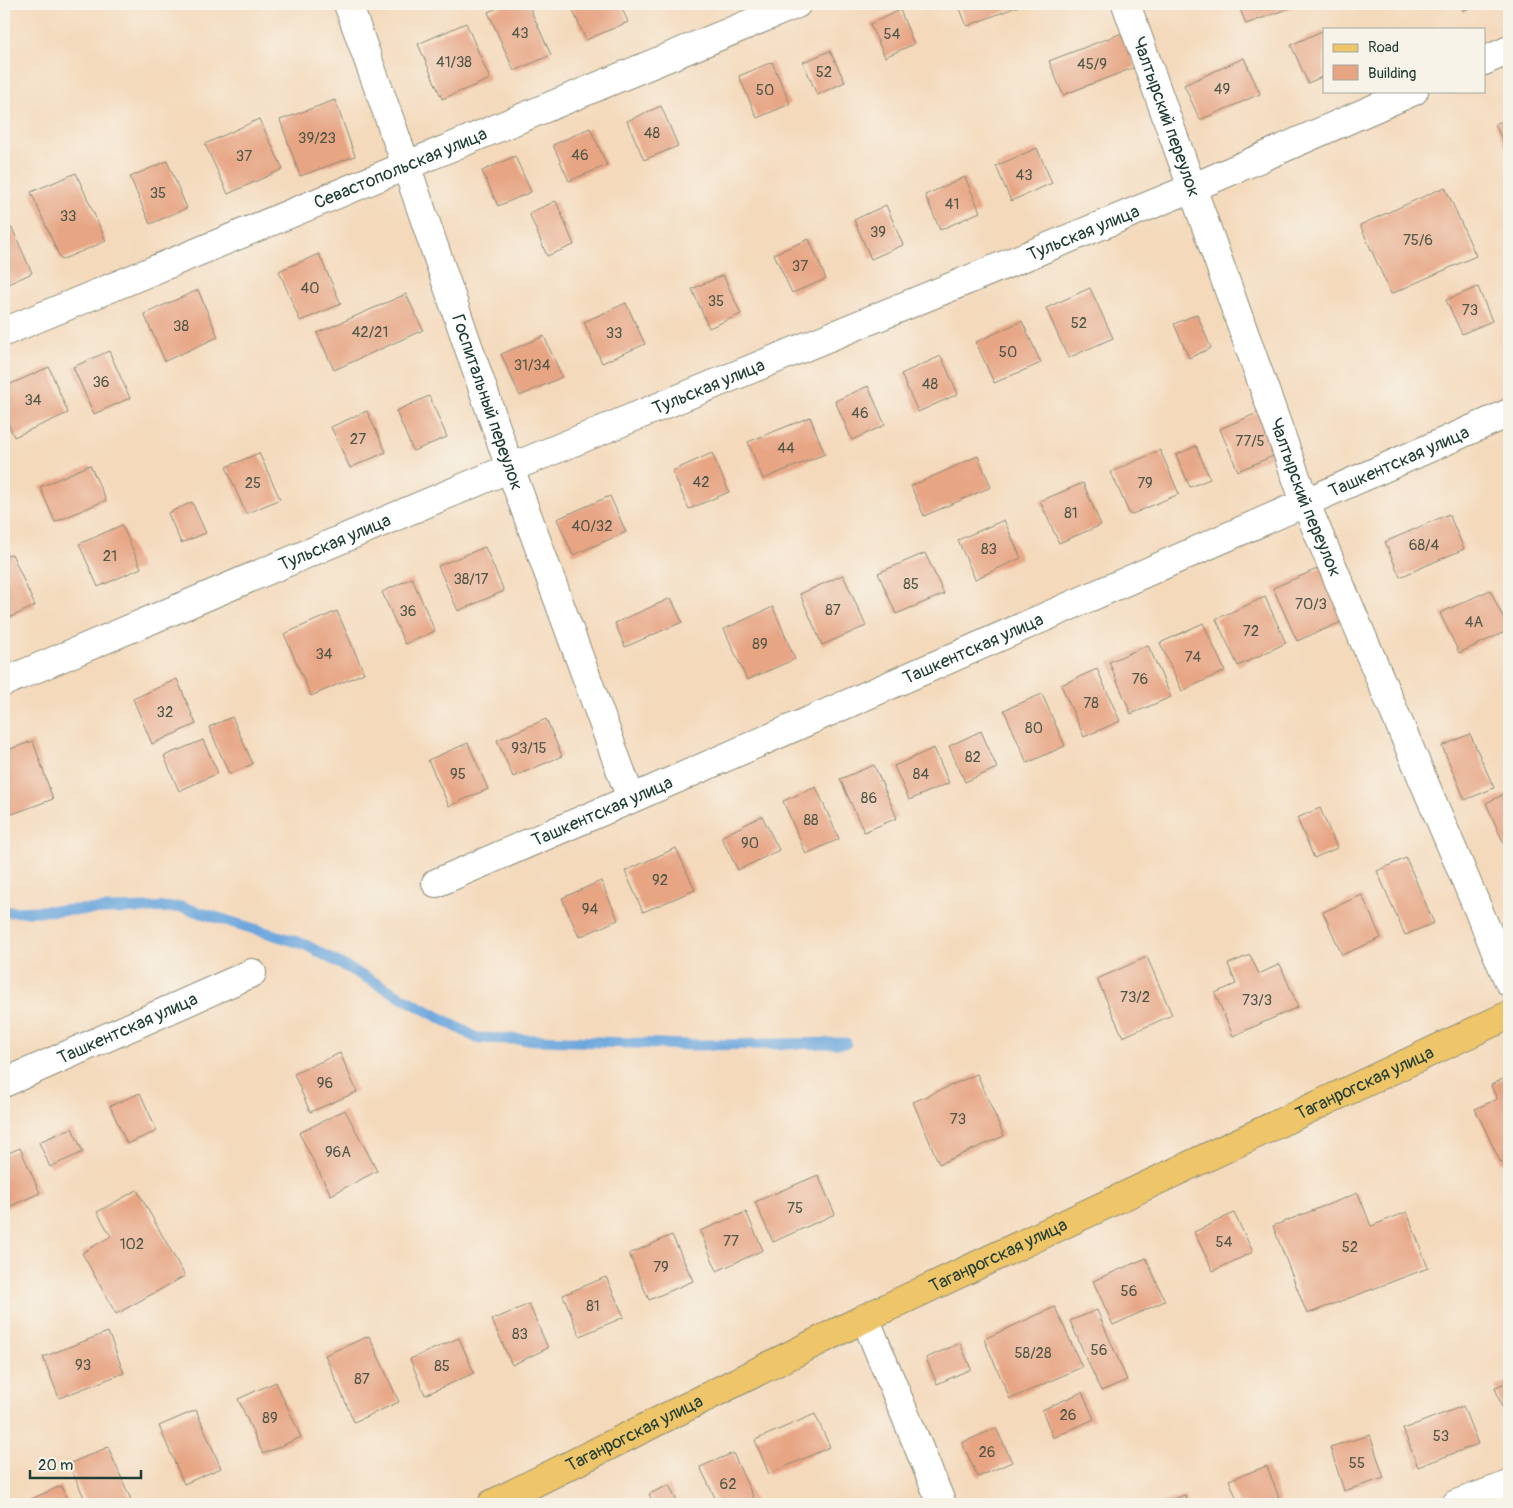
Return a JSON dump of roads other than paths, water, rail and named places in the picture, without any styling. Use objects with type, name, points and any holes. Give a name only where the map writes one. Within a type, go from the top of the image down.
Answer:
[{"type":"main road","name":"Таганрогская улица","points":[[492,1504],[865,1318],[1509,1015]]},
{"type":"street","name":"Госпитальный переулок","points":[[348,4],[406,165],[510,468],[631,799]]},
{"type":"street","name":"Севастопольская улица","points":[[4,332],[797,4]]},
{"type":"street","name":"Чалтырский переулок","points":[[1126,4],[1305,502],[1509,982]]},
{"type":"street","points":[[1486,60],[1509,50]]},
{"type":"street","name":"Тульская улица","points":[[4,682],[510,468],[1192,188],[1412,92]]},
{"type":"street","name":"Ташкентская улица","points":[[436,883],[1509,413]]},
{"type":"street","name":"Ташкентская улица","points":[[4,1083],[252,974]]},
{"type":"street","points":[[865,1318],[942,1504]]},
{"type":"street","points":[[1456,1504],[1509,1485]]},
{"type":"waterway","points":[[4,912],[182,907],[304,944],[477,1038],[691,1045],[846,1043]]}]
